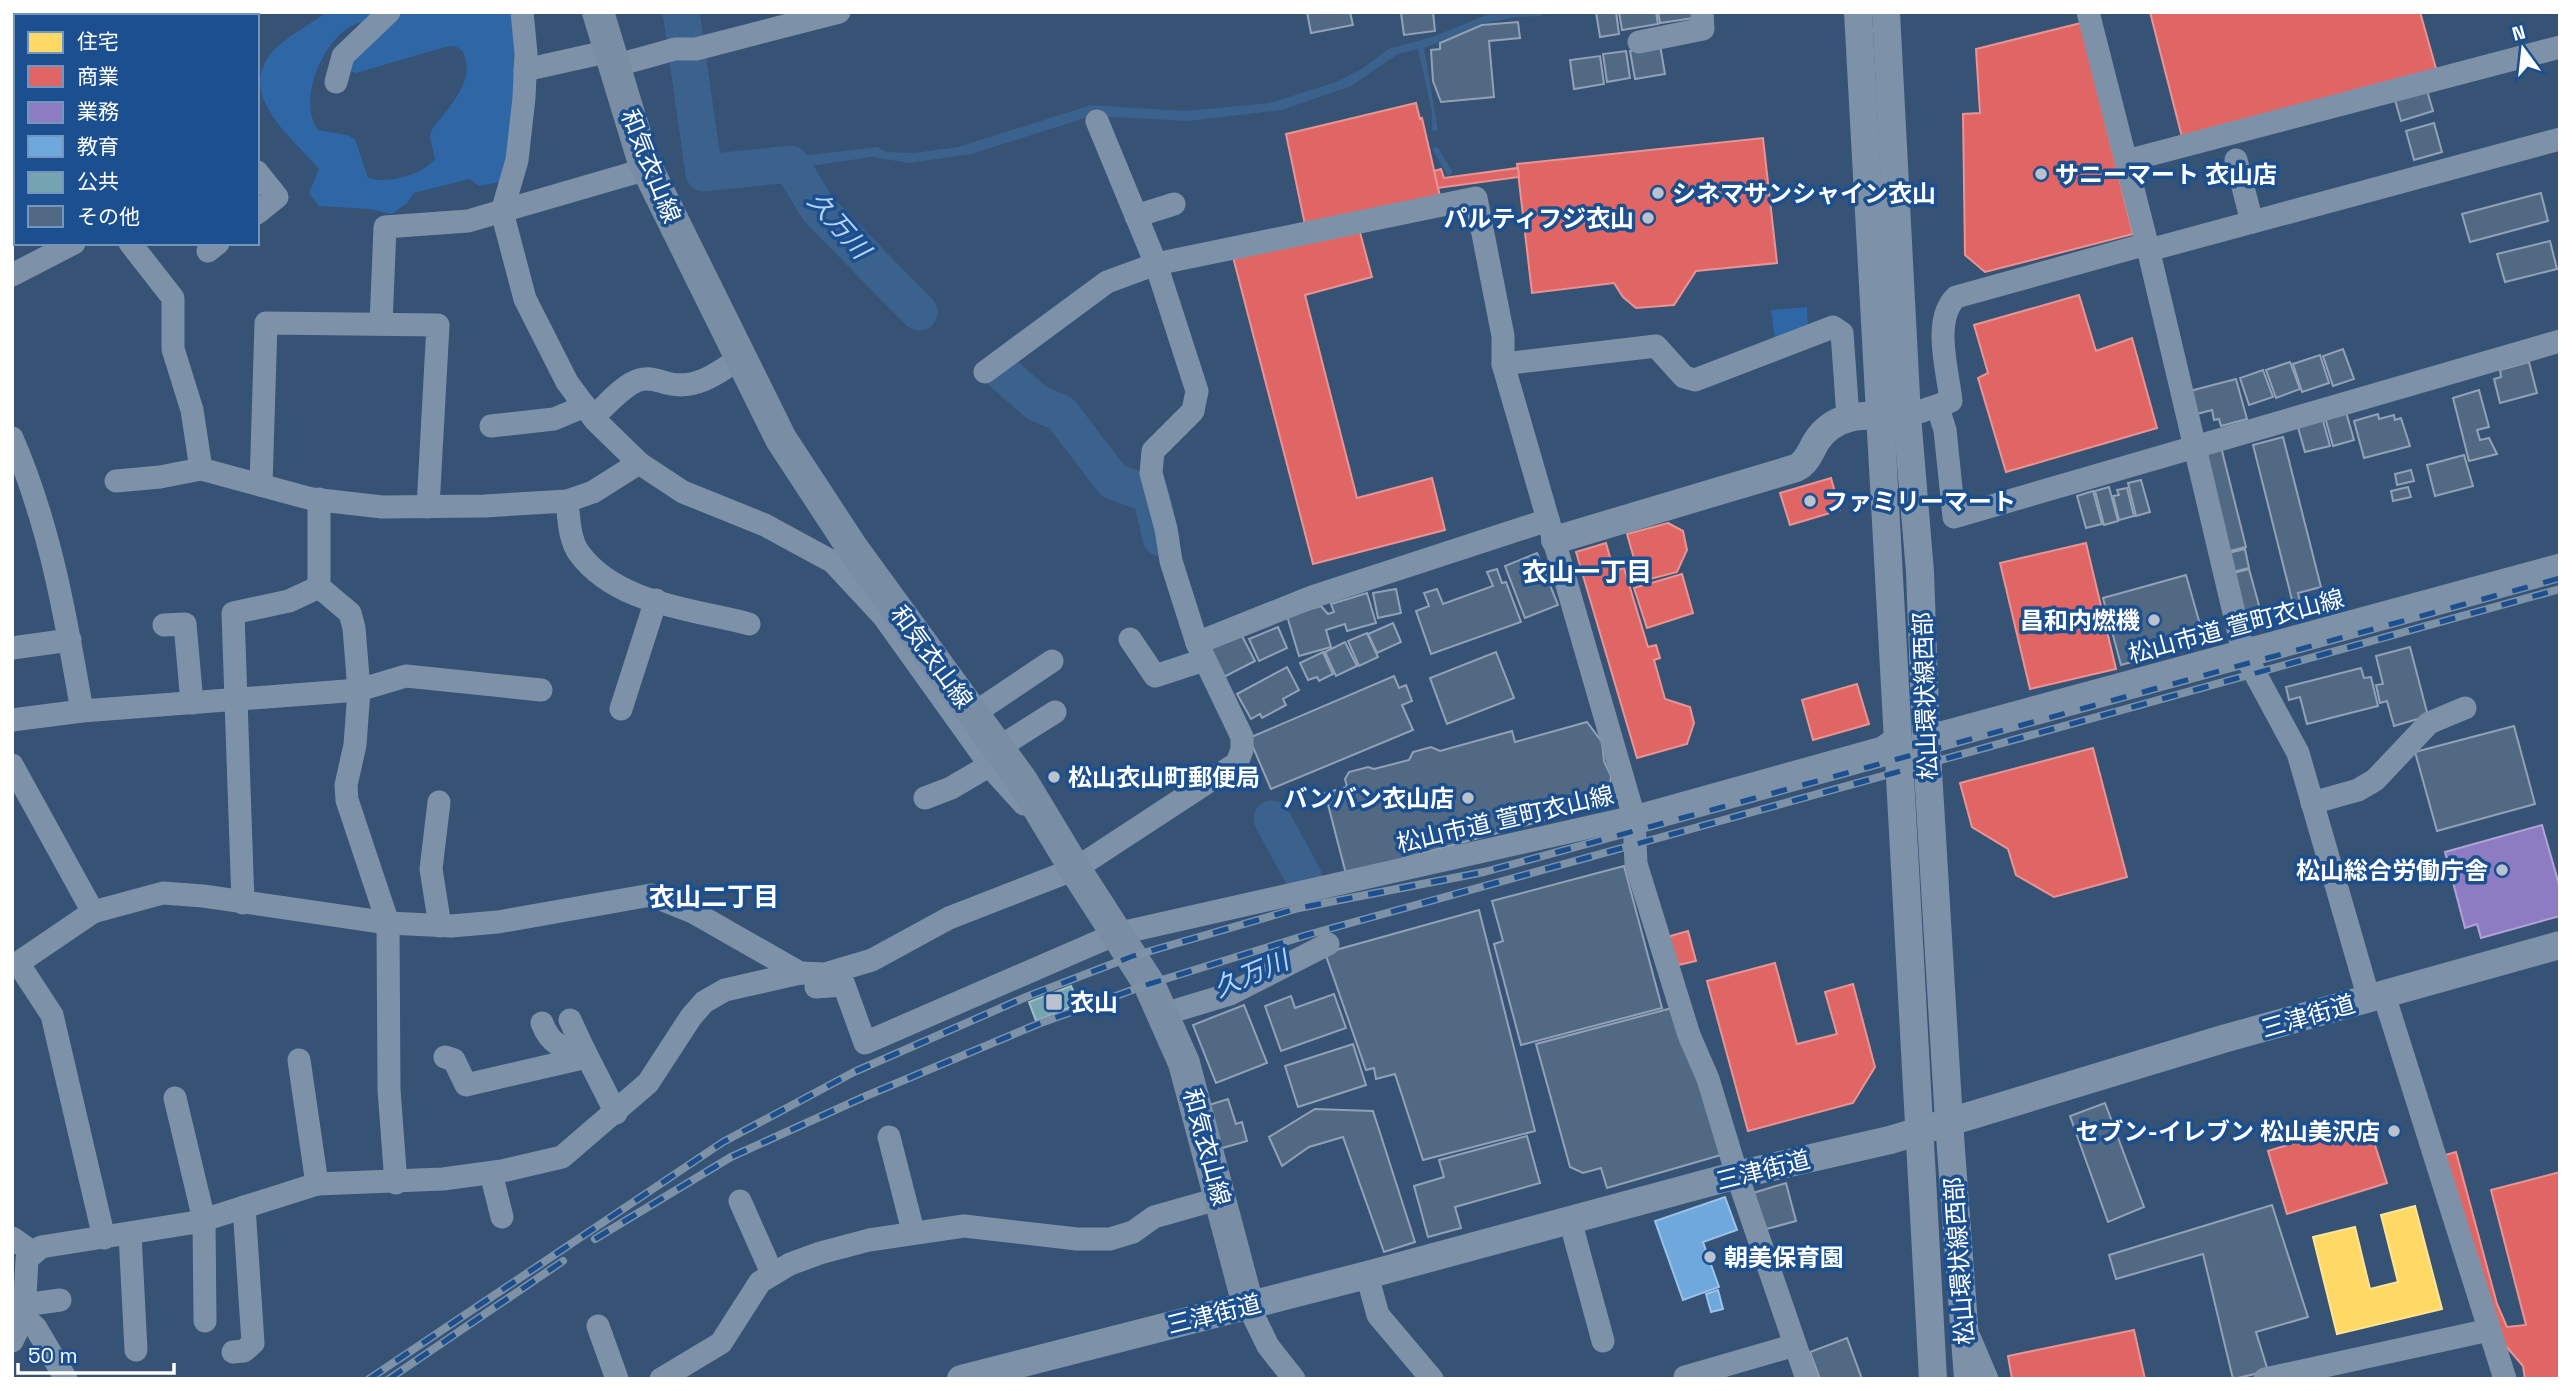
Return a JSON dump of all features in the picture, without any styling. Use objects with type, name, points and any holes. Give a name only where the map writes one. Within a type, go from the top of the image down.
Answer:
[{"type":"main road","name":"和気衣山線","points":[[598,12],[647,169],[788,450],[853,549],[974,714],[994,757],[1043,816],[1074,869],[1133,956],[1164,1014],[1184,1063],[1248,1305]]},
{"type":"street","points":[[336,82],[343,56],[389,12]]},
{"type":"street","points":[[522,12],[525,70],[517,160],[502,212],[525,299],[567,382],[589,411],[639,463],[683,492],[765,525],[833,562],[884,617],[994,757]]},
{"type":"street","points":[[525,70],[686,49],[839,12]]},
{"type":"street","points":[[1639,42],[1703,29],[1702,12]]},
{"type":"street","name":"松山環状線西部","points":[[1858,12],[1893,416],[1912,737],[1949,1122],[1968,1379]]},
{"type":"street","name":"松山環状線西部","points":[[1886,12],[1893,416]]},
{"type":"street","points":[[2088,12],[2148,247],[2243,651],[2298,753],[2376,997],[2505,1379]]},
{"type":"street","points":[[2126,161],[2560,47]]},
{"type":"street","points":[[12,1341],[24,1311],[25,1269],[32,1252],[54,1244],[130,1234],[204,1220],[317,1184],[396,1183],[491,1173],[562,1157],[648,1083],[691,1017],[704,1002],[725,990],[747,983],[800,972],[825,974],[848,970],[950,918],[1074,869],[1230,769],[1239,759],[1242,737],[1201,652],[1171,561],[1150,467],[1156,446],[1193,411],[1198,395],[1156,264],[1097,121]]},
{"type":"street","points":[[1130,639],[1155,677],[1312,597],[1551,530],[1796,468],[1804,463],[1825,431],[1847,417],[1893,416],[1938,408],[1951,401],[1943,324],[1947,309],[1956,297],[2252,222],[2560,139]]},
{"type":"street","points":[[2236,160],[2252,222]]},
{"type":"street","points":[[381,324],[385,227],[436,225],[502,212],[647,169]]},
{"type":"street","points":[[259,175],[278,197],[259,211]]},
{"type":"street","points":[[985,372],[1107,282],[1156,264],[1338,224],[1476,198],[1503,336],[1503,364],[1634,817],[1636,864],[1689,1035],[1709,1079],[1737,1175],[1807,1379]]},
{"type":"street","points":[[1136,216],[1174,204]]},
{"type":"street","points":[[12,275],[70,245]]},
{"type":"street","points":[[132,245],[173,298],[173,349],[192,410],[201,469]]},
{"type":"street","points":[[261,485],[266,323],[438,325],[428,507]]},
{"type":"street","points":[[1503,364],[1656,346],[1684,377],[1695,380],[1833,327],[1842,333],[1847,417]]},
{"type":"street","points":[[1938,408],[1945,430],[1954,517],[2560,341]]},
{"type":"street","points":[[491,426],[554,419],[589,411],[640,379],[650,377],[674,385],[694,384],[713,377],[740,358]]},
{"type":"street","points":[[12,438],[32,483],[70,640],[82,711]]},
{"type":"street","points":[[116,481],[160,477],[201,469],[319,499],[382,508],[428,507],[567,501],[593,492],[639,463]]},
{"type":"street","points":[[319,499],[319,587]]},
{"type":"street","points":[[567,501],[570,529],[578,551],[610,582],[656,600],[749,624]]},
{"type":"street","name":"松山市道 萱町衣山線","points":[[800,972],[800,987],[844,985],[865,1043],[1116,934],[1634,817],[1882,748],[1912,737],[2560,565]]},
{"type":"street","points":[[319,587],[350,613],[359,690],[355,745],[346,785],[347,800],[387,923],[389,1090],[396,1183]]},
{"type":"street","points":[[243,903],[233,613],[289,601],[319,587]]},
{"type":"street","points":[[621,709],[656,600]]},
{"type":"street","points":[[164,625],[185,624],[192,703]]},
{"type":"street","points":[[12,648],[70,640]]},
{"type":"street","points":[[974,714],[1052,661]]},
{"type":"street","points":[[12,720],[82,711],[359,690],[406,676],[541,690]]},
{"type":"street","points":[[2312,803],[2358,790],[2375,780],[2430,723],[2465,708]]},
{"type":"street","points":[[925,798],[951,788],[1055,712]]},
{"type":"street","name":"松山環状線西部","points":[[1912,737],[1919,1132],[1933,1379]]},
{"type":"street","points":[[12,765],[93,912]]},
{"type":"street","points":[[439,802],[431,869],[440,926]]},
{"type":"street","points":[[104,1238],[52,1015],[15,965],[93,912],[163,893],[203,896],[387,923],[440,926],[498,922],[652,895],[693,912],[800,972]]},
{"type":"street","points":[[1164,1014],[1230,994],[1328,944]]},
{"type":"street","name":"三津街道","points":[[961,1379],[1367,1275],[1737,1175],[1919,1132],[2560,945]]},
{"type":"street","points":[[570,1020],[616,1113]]},
{"type":"street","points":[[542,1023],[548,1038],[557,1046],[585,1053]]},
{"type":"street","points":[[445,1057],[454,1060],[466,1085],[585,1053]]},
{"type":"street","points":[[299,1060],[317,1184]]},
{"type":"street","points":[[176,1098],[204,1220],[205,1321]]},
{"type":"street","points":[[889,1137],[913,1231]]},
{"type":"street","points":[[491,1173],[502,1217]]},
{"type":"street","points":[[662,1379],[721,1343],[730,1333],[748,1296],[772,1273],[820,1253],[913,1231],[964,1226],[1077,1239],[1110,1239],[1133,1232],[1154,1217],[1221,1198]]},
{"type":"street","points":[[740,1201],[772,1273]]},
{"type":"street","points":[[233,1352],[244,1351],[253,1343],[244,1207]]},
{"type":"street","points":[[1570,1220],[1603,1341]]},
{"type":"street","points":[[130,1234],[136,1350]]},
{"type":"street","points":[[12,1238],[32,1252]]},
{"type":"street","points":[[1367,1275],[1378,1315],[1432,1379]]},
{"type":"street","points":[[24,1311],[60,1300]]},
{"type":"street","points":[[1248,1305],[1268,1346],[1294,1379]]},
{"type":"street","points":[[24,1311],[66,1379]]},
{"type":"street","points":[[598,1326],[617,1379]]},
{"type":"street","points":[[1965,1330],[1987,1379]]},
{"type":"street","points":[[2265,1379],[2305,1374],[2489,1330]]},
{"type":"street","points":[[1920,1379],[1930,1335]]},
{"type":"street","points":[[1685,1377],[1795,1345]]},
{"type":"shaded area","points":[[327,12],[513,12],[514,120],[507,162],[500,182],[479,186],[470,179],[414,193],[407,203],[392,214],[369,209],[319,206],[309,193],[319,169],[271,114],[263,99],[260,83],[263,67],[273,51]],"holes":[[[358,23],[366,25],[375,37],[372,44],[348,65],[348,71],[356,73],[449,46],[460,49],[465,58],[462,87],[432,129],[430,138],[435,159],[422,170],[404,177],[385,180],[368,178],[355,139],[318,130],[312,117],[312,85],[325,54],[346,29]]]},
{"type":"shaded area","points":[[1494,12],[1541,12],[1541,16],[1515,17],[1482,24],[1424,48],[1438,130],[1432,131],[1432,112],[1418,49],[1398,54],[1351,86],[1282,110],[1188,121],[1091,116],[972,154],[909,163],[872,157],[797,168],[791,157],[877,147],[887,152],[914,153],[958,147],[1091,105],[1184,111],[1270,103],[1336,82],[1363,68],[1388,49],[1432,37]]},
{"type":"shaded area","points":[[1807,307],[1808,327],[1775,340],[1771,310]]},
{"type":"building: 住宅","points":[[2415,1206],[2442,1309],[2337,1334],[2313,1237],[2355,1227],[2370,1289],[2398,1282],[2381,1215]]},
{"type":"building: 商業","points":[[2150,12],[2420,12],[2437,72],[2183,141]]},
{"type":"building: 商業","name":"サニーマート 衣山店","points":[[2081,23],[2133,234],[1985,272],[1965,255],[1963,114],[1980,113],[1976,49]]},
{"type":"building: 商業","name":"パルティフジ衣山","points":[[1416,103],[1440,196],[1305,225],[1286,134]]},
{"type":"building: 商業","name":"パルティフジ衣山","points":[[1763,138],[1777,263],[1696,271],[1674,305],[1636,308],[1623,297],[1614,283],[1532,293],[1517,164]]},
{"type":"building: 商業","points":[[1518,168],[1519,177],[1438,188],[1434,171],[1441,169],[1444,178]]},
{"type":"building: 商業","points":[[1358,225],[1372,277],[1305,295],[1357,498],[1432,478],[1445,530],[1313,564],[1233,257]]},
{"type":"building: 商業","points":[[2079,295],[2096,351],[2132,338],[2157,428],[2006,472],[1978,378],[1988,373],[1974,325]]},
{"type":"building: 商業","name":"ファミリーマート","points":[[1831,478],[1840,510],[1790,525],[1780,493]]},
{"type":"building: 商業","points":[[1668,523],[1683,531],[1687,550],[1677,572],[1631,584],[1626,564],[1635,562],[1627,534]]},
{"type":"building: 商業","points":[[1606,543],[1614,571],[1624,568],[1648,647],[1656,645],[1660,658],[1654,660],[1665,699],[1690,707],[1694,723],[1687,744],[1637,758],[1576,552]]},
{"type":"building: 商業","points":[[2086,543],[2116,669],[2030,689],[2000,563]]},
{"type":"building: 商業","points":[[1682,574],[1693,613],[1647,628],[1634,588]]},
{"type":"building: 商業","points":[[1857,684],[1869,724],[1813,740],[1802,700]]},
{"type":"building: 商業","points":[[2093,748],[2127,877],[2054,897],[2016,875],[2008,849],[1972,827],[1960,783]]},
{"type":"building: 商業","points":[[1688,931],[1696,961],[1674,966],[1667,937]]},
{"type":"building: 商業","points":[[1775,963],[1797,1044],[1837,1034],[1825,992],[1853,984],[1875,1067],[1853,1103],[1748,1131],[1707,981]]},
{"type":"building: 商業","points":[[2343,1120],[2344,1127],[2367,1120],[2387,1183],[2287,1214],[2268,1151],[2304,1140],[2301,1133]]},
{"type":"building: 商業","points":[[2456,1152],[2497,1304],[2507,1327],[2526,1325],[2491,1190],[2560,1172],[2560,1379],[2525,1379],[2523,1366],[2493,1331],[2442,1156]]},
{"type":"building: 商業","points":[[2134,1330],[2145,1379],[2012,1379],[2008,1356]]},
{"type":"building: 業務","name":"松山総合労働庁舎","points":[[2542,825],[2560,888],[2560,916],[2481,938],[2477,924],[2465,928],[2445,852]]},
{"type":"building: 教育","points":[[1725,1197],[1737,1230],[1703,1242],[1719,1287],[1683,1300],[1655,1221]]},
{"type":"building: 教育","points":[[1718,1290],[1723,1309],[1711,1312],[1706,1294]]},
{"type":"building: 公共","points":[[1071,986],[1079,1004],[1036,1021],[1029,1002]]},
{"type":"building: その他","points":[[1307,12],[1350,12],[1353,25],[1311,33]]},
{"type":"building: その他","points":[[1433,12],[1435,31],[1404,35],[1401,13]]},
{"type":"building: その他","points":[[1596,12],[1616,12],[1619,34],[1600,37]]},
{"type":"building: その他","points":[[1619,12],[1656,12],[1658,24],[1622,30]]},
{"type":"building: その他","points":[[1658,12],[1693,12],[1694,18],[1660,23]]},
{"type":"building: その他","points":[[1518,22],[1520,38],[1489,41],[1494,97],[1441,102],[1433,81],[1431,50],[1440,49],[1440,43],[1482,25]]},
{"type":"building: その他","points":[[1660,45],[1665,74],[1635,79],[1630,51]]},
{"type":"building: その他","points":[[1626,51],[1630,78],[1607,82],[1603,54]]},
{"type":"building: その他","points":[[1600,56],[1604,84],[1574,89],[1570,60]]},
{"type":"building: その他","points":[[2425,84],[2433,111],[2401,121],[2393,93]]},
{"type":"building: その他","points":[[2434,123],[2442,152],[2414,160],[2406,131]]},
{"type":"building: その他","points":[[2541,193],[2548,221],[2470,242],[2462,214]]},
{"type":"building: その他","points":[[2550,241],[2557,269],[2505,282],[2497,254]]},
{"type":"building: その他","points":[[2343,349],[2354,379],[2333,386],[2323,356]]},
{"type":"building: その他","points":[[2320,355],[2329,383],[2302,392],[2293,364]]},
{"type":"building: その他","points":[[2290,362],[2300,389],[2276,398],[2266,370]]},
{"type":"building: その他","points":[[2529,362],[2537,393],[2500,403],[2494,379],[2501,377],[2500,370]]},
{"type":"building: その他","points":[[2263,370],[2273,397],[2249,405],[2240,378]]},
{"type":"building: その他","points":[[2236,379],[2247,419],[2221,426],[2219,419],[2214,420],[2212,410],[2193,415],[2186,392]]},
{"type":"building: その他","points":[[2479,390],[2489,427],[2477,430],[2480,440],[2489,438],[2497,454],[2469,461],[2453,398]]},
{"type":"building: その他","points":[[2346,412],[2354,440],[2333,446],[2325,417]]},
{"type":"building: その他","points":[[2378,414],[2379,419],[2394,415],[2395,420],[2401,418],[2410,446],[2364,458],[2354,421]]},
{"type":"building: その他","points":[[2322,417],[2330,446],[2305,452],[2297,424]]},
{"type":"building: その他","points":[[2283,437],[2321,587],[2298,593],[2300,602],[2293,604],[2253,445]]},
{"type":"building: その他","points":[[2221,447],[2246,547],[2226,552],[2201,452]]},
{"type":"building: その他","points":[[2464,455],[2473,486],[2435,496],[2427,465]]},
{"type":"building: その他","points":[[2411,470],[2414,481],[2397,485],[2395,474]]},
{"type":"building: その他","points":[[2141,480],[2150,512],[2136,516],[2128,483]]},
{"type":"building: その他","points":[[2109,487],[2118,521],[2104,525],[2095,491]]},
{"type":"building: その他","points":[[2408,487],[2411,497],[2393,501],[2391,491]]},
{"type":"building: その他","points":[[2127,488],[2134,516],[2119,520],[2113,496],[2119,495],[2117,490]]},
{"type":"building: その他","points":[[2093,491],[2102,524],[2086,528],[2077,496]]},
{"type":"building: その他","points":[[2245,549],[2249,568],[2229,573],[2224,554]]},
{"type":"building: その他","points":[[1537,553],[1558,605],[1525,618],[1505,566]]},
{"type":"building: その他","points":[[1497,569],[1502,583],[1506,582],[1521,622],[1431,654],[1416,611],[1429,606],[1424,593],[1437,589],[1443,604],[1493,586],[1487,572]]},
{"type":"building: その他","points":[[2249,569],[2260,609],[2241,615],[2230,574]]},
{"type":"building: その他","name":"昌和内燃機","points":[[2186,575],[2205,642],[2121,665],[2103,598]]},
{"type":"building: その他","points":[[1396,589],[1401,613],[1378,618],[1373,593]]},
{"type":"building: その他","points":[[1367,593],[1376,623],[1347,631],[1345,624],[1326,630],[1331,647],[1299,656],[1287,616],[1321,606],[1328,614],[1334,612],[1331,604]]},
{"type":"building: その他","points":[[1393,623],[1401,642],[1377,653],[1368,634]]},
{"type":"building: その他","points":[[1278,627],[1287,648],[1259,661],[1249,639]]},
{"type":"building: その他","points":[[1240,632],[1255,661],[1222,678],[1207,649]]},
{"type":"building: その他","points":[[1367,633],[1378,657],[1359,666],[1348,641]]},
{"type":"building: その他","points":[[1345,642],[1357,666],[1336,676],[1325,652]]},
{"type":"building: その他","points":[[2410,647],[2428,716],[2394,726],[2387,701],[2380,703],[2376,685],[2383,684],[2376,656]]},
{"type":"building: その他","points":[[1323,652],[1333,674],[1319,681],[1317,677],[1308,680],[1300,663]]},
{"type":"building: その他","points":[[1496,652],[1514,698],[1447,724],[1430,678]]},
{"type":"building: その他","points":[[1287,667],[1299,690],[1283,699],[1286,705],[1262,718],[1260,714],[1251,719],[1237,694]]},
{"type":"building: その他","points":[[2361,668],[2364,678],[2371,677],[2378,706],[2307,724],[2300,697],[2289,700],[2286,687]]},
{"type":"building: その他","points":[[1394,676],[1399,688],[1406,685],[1412,701],[1402,705],[1413,730],[1271,789],[1249,738]]},
{"type":"building: その他","name":"バンバン衣山店","points":[[1587,722],[1602,742],[1604,761],[1611,776],[1608,803],[1346,874],[1325,793],[1347,787],[1345,779],[1349,772],[1409,760],[1413,752],[1431,747],[1440,751],[1512,731],[1515,742]]},
{"type":"building: その他","points":[[2514,726],[2535,804],[2437,831],[2415,752]]},
{"type":"building: その他","points":[[1624,866],[1662,1008],[1521,1045],[1494,944],[1503,941],[1492,901]]},
{"type":"building: その他","points":[[1479,910],[1535,1131],[1423,1160],[1395,1074],[1376,1079],[1374,1068],[1366,1070],[1325,953]]},
{"type":"building: その他","points":[[1334,994],[1346,1028],[1281,1051],[1265,1006],[1291,996],[1295,1008]]},
{"type":"building: その他","points":[[1244,1005],[1267,1063],[1216,1083],[1193,1025]]},
{"type":"building: その他","points":[[1672,1008],[1700,1080],[1721,1155],[1607,1188],[1601,1168],[1583,1173],[1570,1167],[1536,1044]]},
{"type":"building: その他","points":[[1353,1044],[1366,1085],[1298,1107],[1285,1066]]},
{"type":"building: その他","points":[[1228,1099],[1236,1124],[1242,1122],[1247,1141],[1219,1149],[1206,1106]]},
{"type":"building: その他","points":[[2105,1103],[2144,1207],[2108,1222],[2070,1116]]},
{"type":"building: その他","points":[[1315,1109],[1373,1111],[1415,1242],[1384,1252],[1343,1137],[1309,1147],[1282,1166],[1269,1137]]},
{"type":"building: その他","points":[[1527,1136],[1540,1183],[1455,1207],[1461,1228],[1428,1237],[1414,1186],[1444,1177],[1439,1160]]},
{"type":"building: その他","points":[[1786,1183],[1796,1221],[1763,1230],[1753,1193]]},
{"type":"building: その他","points":[[2272,1205],[2308,1317],[2256,1332],[2268,1371],[2233,1379],[2203,1254],[2116,1279],[2109,1255]]},
{"type":"building: その他","points":[[1847,1338],[1862,1379],[1820,1379],[1810,1352]]},
{"type":"waterway","name":"久万川","points":[[681,12],[704,173],[791,164],[818,209],[919,312]]},
{"type":"waterway","points":[[1436,150],[1449,172]]},
{"type":"waterway","name":"久万川","points":[[1002,372],[1037,403],[1061,413],[1113,481],[1151,495],[1161,538]]},
{"type":"waterway","name":"久万川","points":[[1272,819],[1304,878]]},
{"type":"railway","points":[[369,1379],[723,1142],[854,1072],[1026,997],[1133,956],[1299,908],[1484,872],[2560,578]]},
{"type":"railway","points":[[595,1239],[731,1157],[866,1096],[1038,1024],[1149,984],[1307,935],[2560,589]]},
{"type":"railway","points":[[389,1379],[563,1261]]},
{"type":"place","name":"サニーマート 衣山店","points":[[2041,174]]},
{"type":"place","name":"シネマサンシャイン衣山","points":[[1658,193]]},
{"type":"place","name":"パルティフジ衣山","points":[[1648,218]]},
{"type":"place","name":"ファミリーマート","points":[[1810,501]]},
{"type":"place","name":"昌和内燃機","points":[[2154,620]]},
{"type":"place","name":"松山衣山町郵便局","points":[[1054,777]]},
{"type":"place","name":"バンバン衣山店","points":[[1468,798]]},
{"type":"place","name":"松山総合労働庁舎","points":[[2502,870]]},
{"type":"place","name":"衣山","points":[[1054,1002]]},
{"type":"place","name":"セブン-イレブン 松山美沢店","points":[[2394,1131]]},
{"type":"place","name":"朝美保育園","points":[[1710,1257]]},
{"type":"district","name":"衣山一丁目","points":[[1587,572]]},
{"type":"district","name":"衣山二丁目","points":[[714,897]]}]
